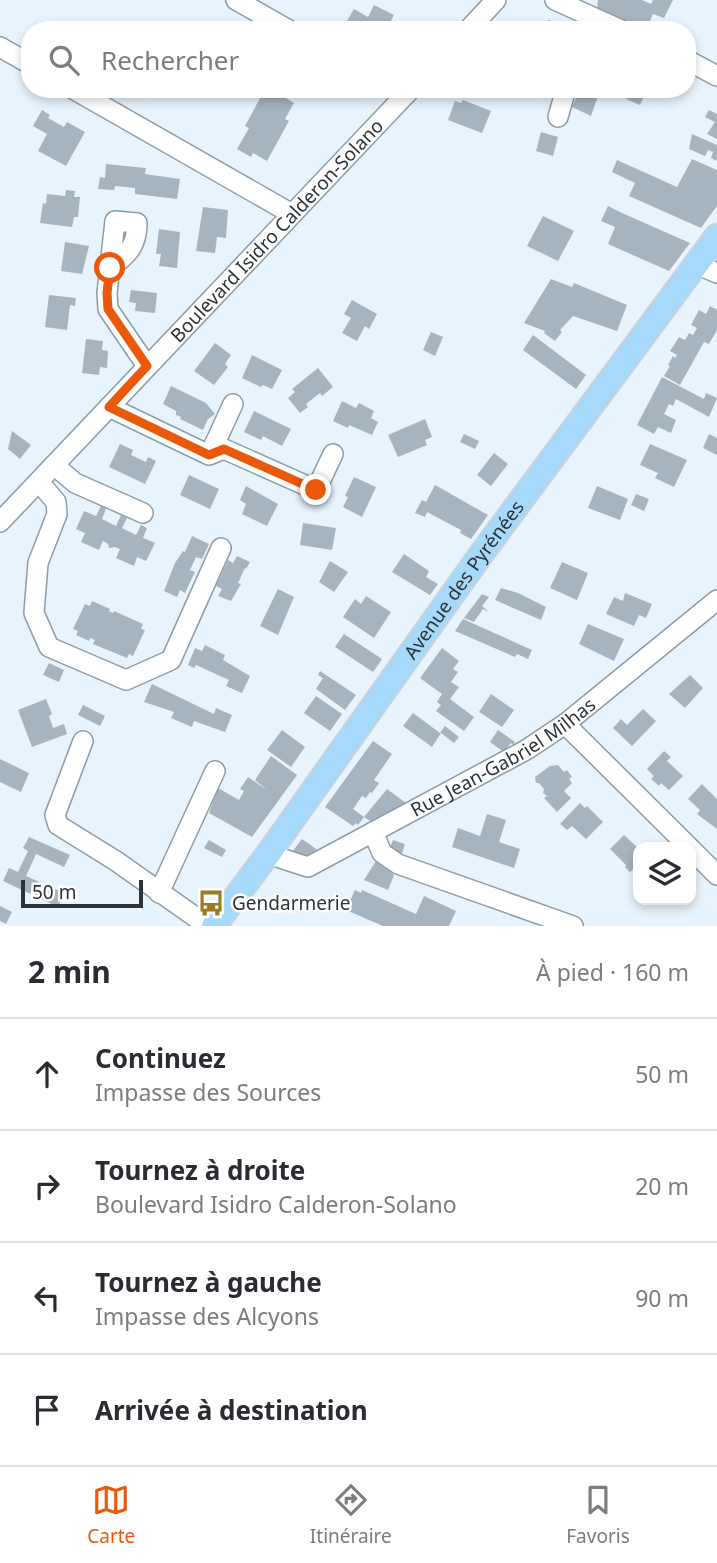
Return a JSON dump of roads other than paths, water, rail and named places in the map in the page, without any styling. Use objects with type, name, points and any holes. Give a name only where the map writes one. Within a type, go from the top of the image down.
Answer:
[{"type":"main road","name":"Avenue des Pyrénées","points":[[214,926],[482,552],[706,269],[717,236]]},
{"type":"street","points":[[236,0],[273,21]]},
{"type":"street","points":[[476,21],[496,0]]},
{"type":"street","points":[[555,0],[587,15]]},
{"type":"street","points":[[0,47],[21,59]]},
{"type":"street","points":[[696,65],[717,76]]},
{"type":"street","points":[[90,98],[292,214]]},
{"type":"street","name":"Boulevard Isidro Calderon-Solano","points":[[0,522],[292,214],[397,98]]},
{"type":"street","points":[[558,117],[563,98]]},
{"type":"street","points":[[110,268],[108,309],[147,366]]},
{"type":"street","points":[[210,454],[233,404]]},
{"type":"street","points":[[109,407],[210,454],[224,449],[316,490],[333,454]]},
{"type":"street","points":[[54,465],[75,483],[143,513]]},
{"type":"street","points":[[38,482],[56,502],[57,514],[38,563],[34,613],[49,647],[126,680],[171,660],[221,548]]},
{"type":"street","name":"Rue Jean-Gabriel Milhas","points":[[268,854],[308,867],[526,750],[565,724],[717,600]]},
{"type":"street","points":[[565,724],[684,842]]},
{"type":"street","points":[[83,741],[55,820],[63,830],[116,861],[208,926]]},
{"type":"street","points":[[159,893],[215,771]]},
{"type":"street","points":[[373,832],[382,853],[398,864],[573,926]]},
{"type":"street","points":[[696,854],[717,875]]},
{"type":"place","name":"Gendarmerie","points":[[211,903]]}]
